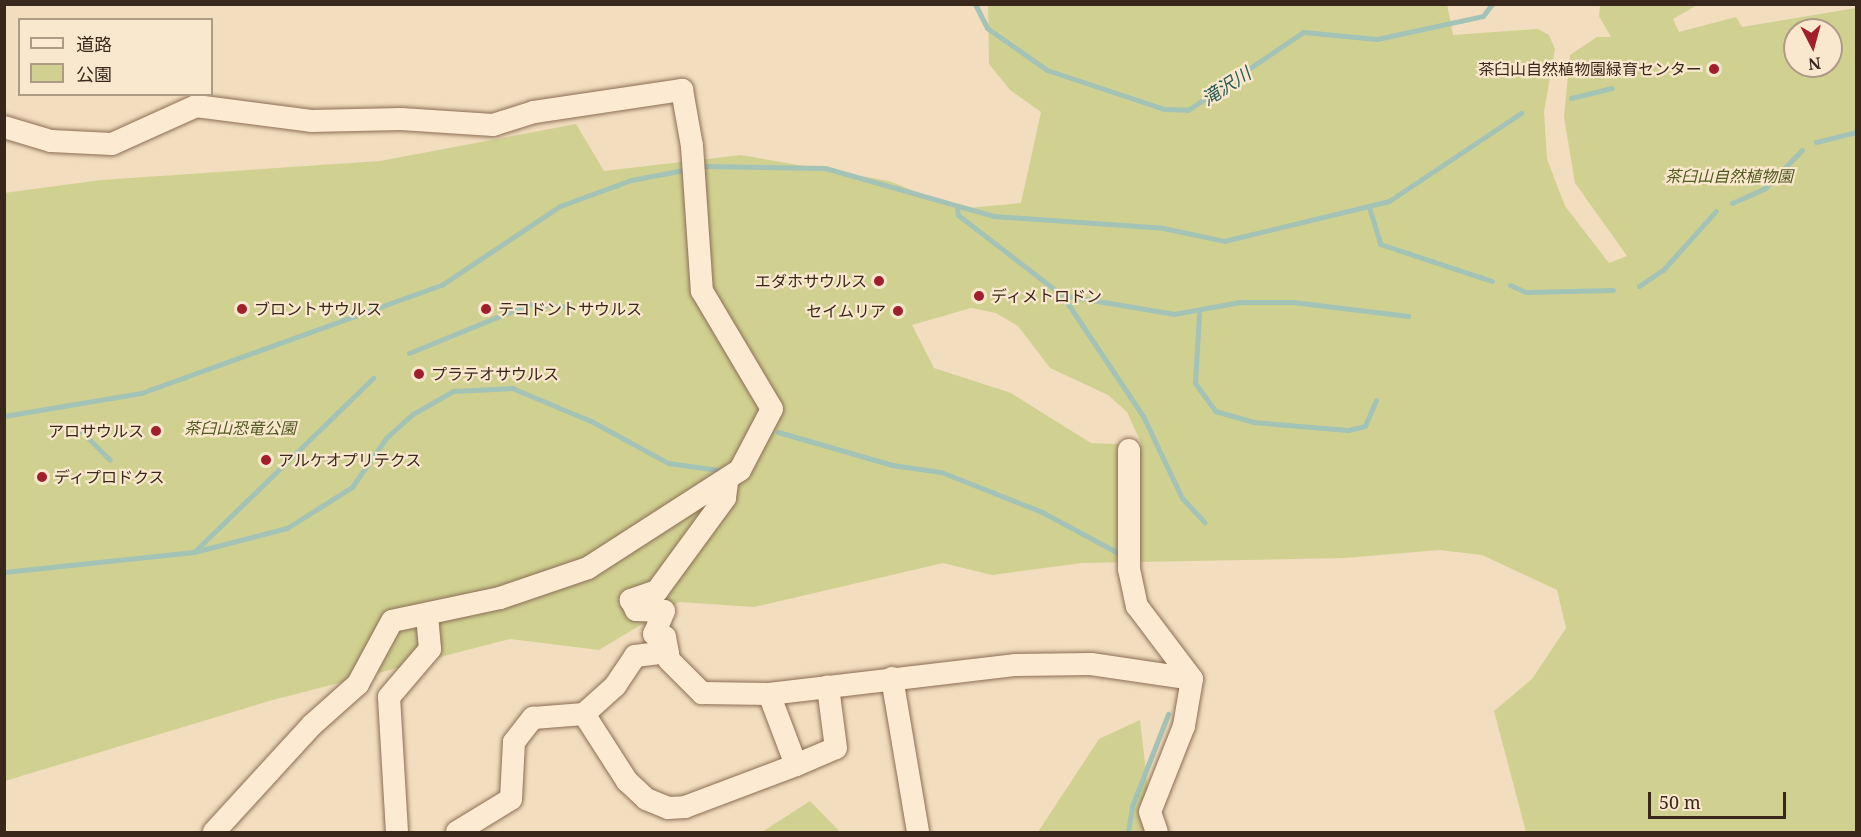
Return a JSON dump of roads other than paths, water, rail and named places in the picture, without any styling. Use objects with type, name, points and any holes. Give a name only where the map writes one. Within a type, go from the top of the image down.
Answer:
[{"type":"street","points":[[4,127],[51,141],[112,144],[196,106],[311,121],[401,119],[493,125],[534,112],[682,90],[692,146],[702,291],[772,409],[740,470],[727,483],[588,568],[500,598],[392,621],[358,684],[312,725],[214,832]]},
{"type":"street","points":[[1129,450],[1129,569],[1137,606],[1192,679],[1184,726],[1150,812],[1157,832]]},
{"type":"street","points":[[727,483],[725,498],[657,591],[631,600],[636,610],[664,611],[654,634],[665,637],[668,652],[677,673],[702,693],[769,694],[892,678],[1091,664],[1192,679]]},
{"type":"street","points":[[397,832],[389,697],[430,650],[427,614]]},
{"type":"street","points":[[457,832],[511,799],[514,742],[520,730],[533,718],[584,714],[615,686],[635,656],[668,652]]},
{"type":"street","points":[[892,678],[918,832]]},
{"type":"street","points":[[584,714],[627,781],[646,799],[668,808],[685,807],[836,748],[828,687]]},
{"type":"street","points":[[769,694],[796,765]]},
{"type":"waterway","name":"滝沢川","points":[[975,4],[987,28],[1047,70],[1164,109],[1188,110],[1303,32],[1377,39],[1483,16],[1492,4]]},
{"type":"waterway","points":[[1571,98],[1612,88]]},
{"type":"waterway","points":[[702,166],[825,168],[993,216],[1163,228],[1224,241],[1389,201],[1521,113]]},
{"type":"waterway","points":[[1816,142],[1856,132]]},
{"type":"waterway","points":[[1732,203],[1765,188],[1802,150]]},
{"type":"waterway","points":[[4,416],[141,393],[443,284],[560,206],[631,180],[684,170]]},
{"type":"waterway","points":[[957,206],[958,215],[1062,295],[1143,416],[1182,498],[1204,522]]},
{"type":"waterway","points":[[1369,207],[1380,244],[1492,281]]},
{"type":"waterway","points":[[1639,286],[1663,270],[1716,211]]},
{"type":"waterway","points":[[1510,285],[1526,292],[1613,290]]},
{"type":"waterway","points":[[1062,295],[1174,314],[1240,302],[1293,302],[1408,316]]},
{"type":"waterway","points":[[409,353],[529,304],[571,307]]},
{"type":"waterway","points":[[1199,314],[1195,383],[1215,411],[1253,422],[1348,430],[1365,426],[1376,400]]},
{"type":"waterway","points":[[194,552],[373,378]]},
{"type":"waterway","points":[[4,572],[194,552],[287,528],[352,487],[386,438],[413,414],[453,391],[512,388],[591,421],[668,463],[719,470]]},
{"type":"waterway","points":[[80,430],[110,460]]},
{"type":"waterway","points":[[778,432],[892,465],[941,472],[1042,512],[1118,553]]},
{"type":"waterway","points":[[1128,832],[1132,806],[1168,714]]},
{"type":"place","name":"茶臼山自然植物園緑育センター","points":[[1714,69]]},
{"type":"place","name":"エダホサウルス","points":[[879,281]]},
{"type":"place","name":"ディメトロドン","points":[[979,296]]},
{"type":"place","name":"ブロントサウルス","points":[[242,309]]},
{"type":"place","name":"テコドントサウルス","points":[[486,309]]},
{"type":"place","name":"セイムリア","points":[[898,311]]},
{"type":"place","name":"プラテオサウルス","points":[[419,374]]},
{"type":"place","name":"アロサウルス","points":[[156,431]]},
{"type":"place","name":"アルケオプリテクス","points":[[266,460]]},
{"type":"place","name":"ディプロドクス","points":[[42,477]]},
{"type":"park label","name":"茶臼山自然植物園","points":[[1729,176]]},
{"type":"park label","name":"茶臼山恐竜公園","points":[[240,428]]}]
